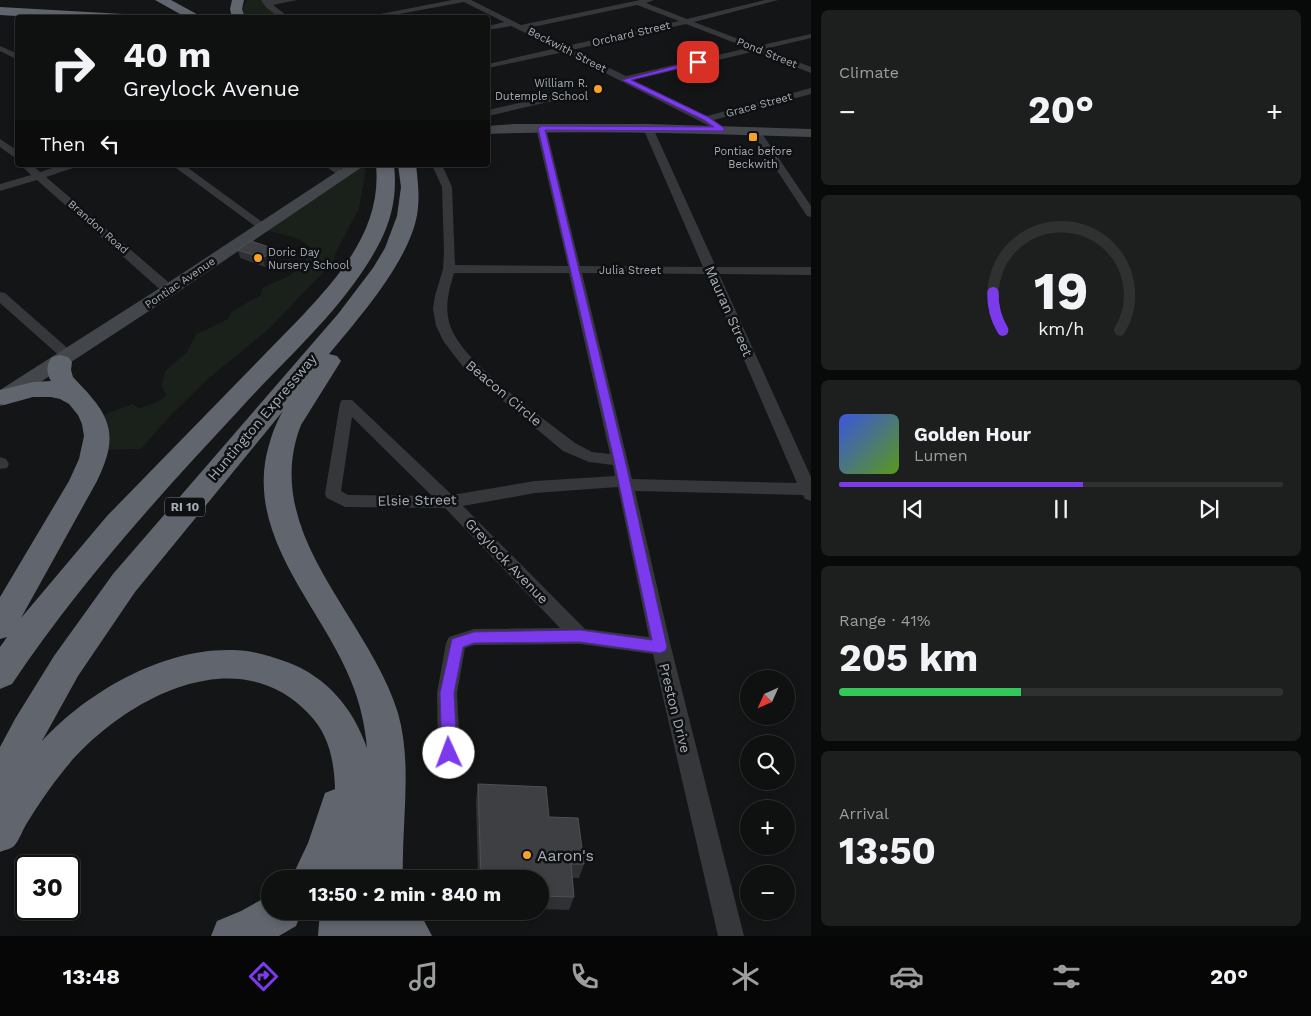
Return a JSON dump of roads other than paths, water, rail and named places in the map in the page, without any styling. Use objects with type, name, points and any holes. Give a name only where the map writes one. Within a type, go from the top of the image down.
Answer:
[{"type":"highway","points":[[4,0],[9,5],[30,9],[58,9],[85,4]]},
{"type":"highway","points":[[238,0],[236,9],[239,15]]},
{"type":"highway","points":[[240,15],[245,0]]},
{"type":"highway","points":[[156,2],[176,15]]},
{"type":"highway","points":[[156,2],[190,15]]},
{"type":"highway","points":[[0,13],[55,15]]},
{"type":"highway","name":"Huntington Expressway","points":[[0,674],[85,560],[350,273],[365,251],[380,220],[387,191],[385,167]]},
{"type":"highway","name":"Huntington Expressway","points":[[0,784],[52,690],[86,636],[119,589],[160,537],[351,312],[382,270],[395,248],[409,207],[410,187],[407,167]]},
{"type":"highway","points":[[382,870],[387,776],[384,734],[380,713],[363,670],[294,550],[282,517],[277,488],[277,474],[281,447],[290,423],[376,295],[395,248]]},
{"type":"highway","points":[[0,626],[75,492],[94,454],[97,435],[95,419],[58,374],[64,359]]},
{"type":"highway","points":[[2,398],[29,389],[48,388],[64,391],[81,400]]},
{"type":"highway","points":[[0,832],[37,774],[70,736],[111,704],[160,678],[212,665],[238,664],[263,668],[287,675],[307,688],[323,703],[346,739],[354,773],[345,870]]},
{"type":"highway","points":[[317,870],[332,836],[342,789],[344,757],[336,721]]},
{"type":"highway","points":[[232,936],[266,920]]},
{"type":"highway","points":[[338,936],[340,920]]},
{"type":"highway","points":[[371,936],[374,920]]},
{"type":"highway","points":[[398,920],[411,936]]},
{"type":"main road","points":[[490,130],[648,128],[811,133]]},
{"type":"main road","name":"Pontiac Avenue","points":[[2,398],[263,227],[345,168]]},
{"type":"street","points":[[266,2],[293,0]]},
{"type":"street","points":[[380,15],[464,0]]},
{"type":"street","name":"Beckwith Street","points":[[464,0],[706,119],[721,130]]},
{"type":"street","points":[[521,27],[652,0]]},
{"type":"street","name":"Orchard Street","points":[[490,66],[774,0]]},
{"type":"street","points":[[266,2],[283,15]]},
{"type":"street","name":"Pond Street","points":[[639,3],[811,70]]},
{"type":"street","points":[[490,28],[512,23]]},
{"type":"street","points":[[625,80],[811,36]]},
{"type":"street","points":[[2,50],[15,48]]},
{"type":"street","points":[[2,50],[15,56]]},
{"type":"street","name":"Grace Street","points":[[706,119],[811,91]]},
{"type":"street","points":[[490,113],[567,95]]},
{"type":"street","name":"Preston Drive","points":[[542,128],[620,460],[660,647],[731,936]]},
{"type":"street","name":"Mauran Street","points":[[648,128],[810,491]]},
{"type":"street","points":[[756,131],[811,214]]},
{"type":"street","points":[[0,142],[15,154]]},
{"type":"street","name":"Brandon Road","points":[[28,167],[169,290]]},
{"type":"street","points":[[0,188],[65,167]]},
{"type":"street","points":[[180,167],[263,227]]},
{"type":"street","name":"Beacon Circle","points":[[438,167],[447,187],[449,268],[440,303],[440,315],[448,337],[464,359],[569,447],[589,457],[620,460]]},
{"type":"street","name":"Julia Street","points":[[449,268],[811,272]]},
{"type":"street","points":[[0,296],[64,359]]},
{"type":"street","name":"Elsie Street","points":[[346,403],[333,494],[345,500],[449,502],[535,487],[625,483],[810,491]]},
{"type":"street","name":"Greylock Avenue","points":[[346,403],[449,502],[580,636]]},
{"type":"street","points":[[449,753],[447,693],[456,643],[474,638],[580,636],[660,647]]},
{"type":"place","name":"William R. Dutemple School","points":[[598,89]]},
{"type":"place","name":"Pontiac before Beckwith","points":[[753,137]]},
{"type":"place","name":"Doric Day Nursery School","points":[[258,258]]},
{"type":"place","name":"Aaron's","points":[[527,855]]}]
